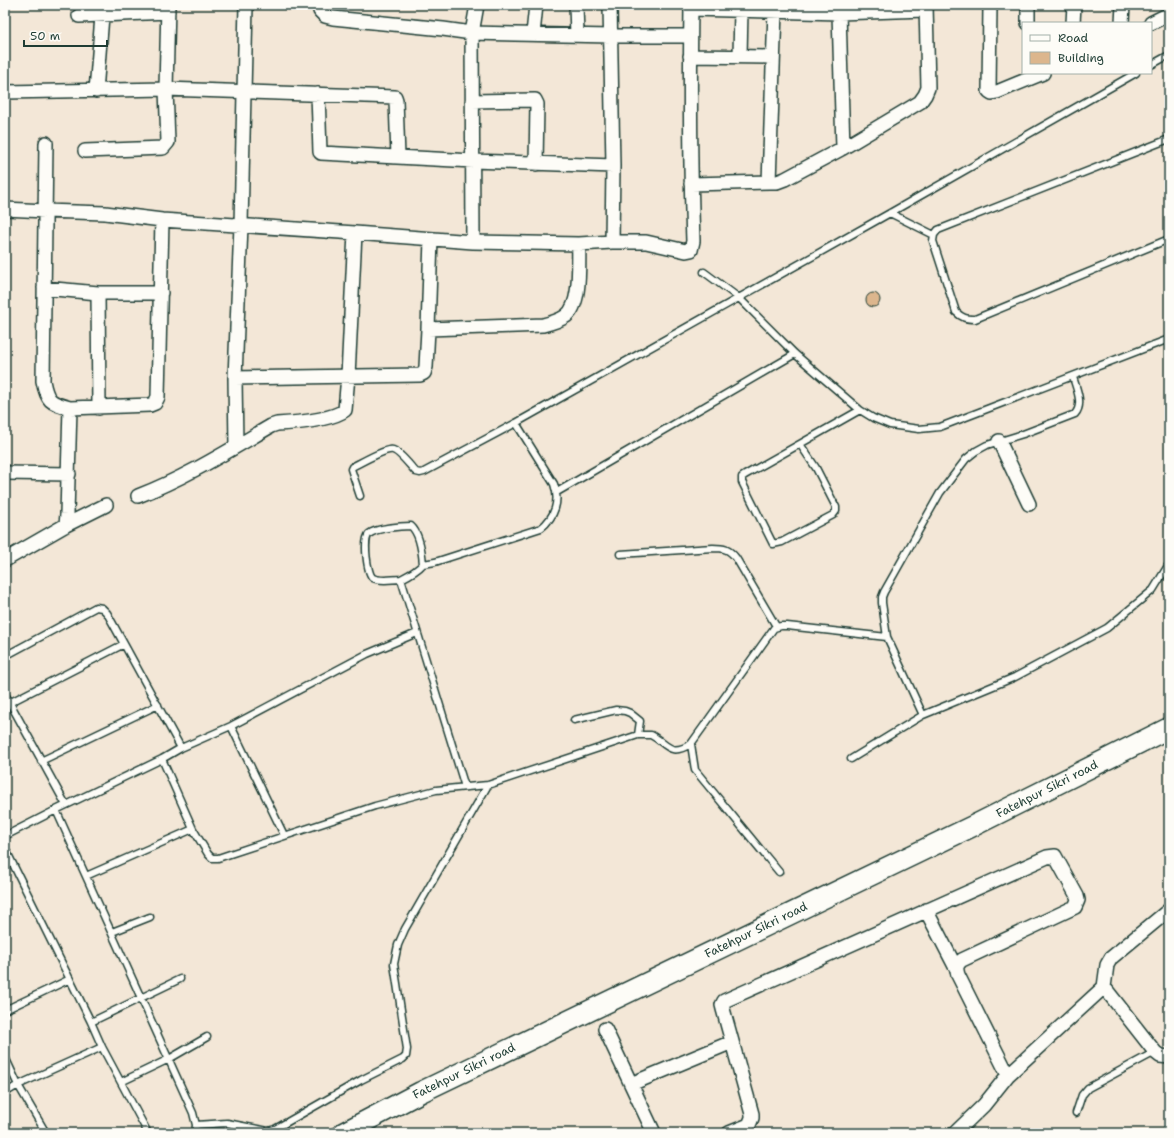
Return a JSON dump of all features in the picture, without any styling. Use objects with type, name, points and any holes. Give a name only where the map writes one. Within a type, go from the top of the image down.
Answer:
[{"type":"main road","name":"Fatehpur Sikri road","points":[[343,1133],[422,1092],[961,832],[1169,728]]},
{"type":"street","points":[[236,446],[235,378],[241,224],[246,5]]},
{"type":"street","points":[[320,5],[320,11],[325,16],[332,18],[472,33],[690,36]]},
{"type":"street","points":[[473,242],[472,33],[477,5]]},
{"type":"street","points":[[533,34],[536,5]]},
{"type":"street","points":[[576,5],[577,35]]},
{"type":"street","points":[[610,5],[613,166],[612,242]]},
{"type":"street","points":[[990,5],[989,91],[992,93],[997,92],[1026,77],[1039,74]]},
{"type":"street","points":[[1028,5],[1028,22]]},
{"type":"street","points":[[1073,22],[1074,5]]},
{"type":"street","points":[[1122,22],[1123,5]]},
{"type":"street","points":[[5,209],[45,212],[105,213],[162,220],[241,224],[473,242],[579,244],[646,242],[686,251],[691,250],[693,242],[691,184],[691,7],[839,13],[926,8],[928,88],[920,102],[843,148],[777,182],[691,184]]},
{"type":"street","points":[[79,16],[102,16],[168,8],[166,90],[168,142],[163,148],[85,151]]},
{"type":"street","points":[[740,56],[741,10]]},
{"type":"street","points":[[769,182],[774,11]]},
{"type":"street","points":[[1152,22],[1168,11]]},
{"type":"street","points":[[839,13],[843,148]]},
{"type":"street","points":[[96,91],[102,16]]},
{"type":"street","points":[[690,56],[773,57]]},
{"type":"street","points":[[5,92],[166,90],[244,91],[395,97],[398,157]]},
{"type":"street","points":[[318,94],[320,152],[472,161],[613,166]]},
{"type":"street","points":[[472,101],[535,100],[537,104],[536,164]]},
{"type":"street","points":[[46,143],[43,381],[46,393],[51,402],[58,406],[70,408],[150,405],[155,403],[158,397],[162,220]]},
{"type":"street","points":[[138,496],[156,489],[198,468],[271,426],[329,417],[340,414],[344,410],[348,376],[355,233]]},
{"type":"street","points":[[235,378],[424,374],[426,367],[428,329],[431,239]]},
{"type":"street","points":[[428,329],[543,325],[555,322],[567,315],[574,306],[577,296],[579,244]]},
{"type":"street","points":[[44,288],[98,293],[161,293]]},
{"type":"street","points":[[98,293],[99,408]]},
{"type":"street","points":[[66,525],[70,408]]},
{"type":"street","points":[[999,441],[1029,504]]},
{"type":"street","points":[[5,473],[68,474]]},
{"type":"street","points":[[5,560],[66,525],[106,505]]},
{"type":"street","points":[[729,1133],[749,1125],[752,1114],[722,1004],[727,998],[1048,857],[1055,856],[1077,896],[1078,900],[1075,907],[962,960],[957,964],[956,968]]},
{"type":"street","points":[[926,910],[1008,1075]]},
{"type":"street","points":[[955,1133],[984,1105],[1008,1075],[1104,987],[1107,965],[1111,958],[1169,910]]},
{"type":"street","points":[[1104,987],[1155,1052],[1160,1056],[1169,1057]]},
{"type":"street","points":[[605,1029],[654,1133]]},
{"type":"street","points":[[631,1084],[732,1042]]},
{"type":"lane","points":[[1152,64],[1169,54]]},
{"type":"lane","points":[[360,496],[351,469],[352,467],[385,451],[393,450],[398,453],[416,472],[424,472],[516,423],[1134,74]]},
{"type":"lane","points":[[1169,139],[938,230],[934,235],[933,241],[956,312],[961,317],[975,319],[1169,239]]},
{"type":"lane","points":[[890,213],[934,235]]},
{"type":"lane","points":[[704,272],[739,298],[795,354],[860,410],[873,418],[890,425],[919,429],[940,427],[1169,339]]},
{"type":"lane","points":[[556,492],[795,354]]},
{"type":"lane","points":[[923,715],[887,637],[882,597],[907,549],[940,493],[966,459],[976,451],[999,441],[1023,434],[1075,414],[1079,409],[1080,403],[1073,377]]},
{"type":"lane","points":[[800,444],[816,468],[836,507],[836,511],[833,515],[782,542],[773,544],[742,482],[742,477],[800,444],[860,410]]},
{"type":"lane","points":[[423,564],[416,530],[411,526],[376,530],[369,534],[366,541],[369,571],[372,577],[378,580],[401,579],[420,568],[423,564],[435,562],[541,528],[548,523],[554,514],[556,492],[554,484],[516,423]]},
{"type":"lane","points":[[620,554],[713,548],[723,548],[728,550],[736,558],[776,626]]},
{"type":"lane","points":[[851,759],[923,715],[1016,677],[1107,628],[1153,590],[1169,564]]},
{"type":"lane","points":[[401,579],[465,787]]},
{"type":"lane","points":[[5,656],[96,607],[102,608],[107,613],[181,748]]},
{"type":"lane","points":[[162,759],[193,829],[208,854],[212,858],[218,858],[375,806],[436,790],[488,785],[638,735],[651,735],[656,737],[667,748],[672,750],[683,749],[691,744],[771,630],[776,626],[887,637]]},
{"type":"lane","points":[[5,836],[162,759],[181,748],[231,726],[367,654],[417,633]]},
{"type":"lane","points":[[9,703],[124,644]]},
{"type":"lane","points":[[5,694],[66,805]]},
{"type":"lane","points":[[41,761],[158,705]]},
{"type":"lane","points":[[574,720],[616,710],[625,711],[640,721],[638,735]]},
{"type":"lane","points":[[231,726],[284,836]]},
{"type":"lane","points":[[691,744],[695,770],[779,872]]},
{"type":"lane","points":[[196,1125],[228,1123],[268,1131],[275,1129],[406,1056],[407,1049],[394,964],[398,945],[488,785]]},
{"type":"lane","points":[[56,810],[193,1113],[196,1125],[195,1133]]},
{"type":"lane","points":[[86,876],[193,829]]},
{"type":"lane","points":[[5,848],[102,1047],[148,1133]]},
{"type":"lane","points":[[112,932],[150,917]]},
{"type":"lane","points":[[5,1010],[70,979]]},
{"type":"lane","points":[[91,1022],[180,979]]},
{"type":"lane","points":[[121,1082],[207,1037]]},
{"type":"lane","points":[[5,1093],[18,1085],[102,1047]]},
{"type":"lane","points":[[1076,1113],[1082,1095],[1088,1088],[1155,1052]]},
{"type":"lane","points":[[5,1057],[18,1085],[46,1133]]},
{"type":"building","points":[[870,293],[876,293],[880,297],[880,303],[876,307],[870,307],[866,303],[866,297]]}]
